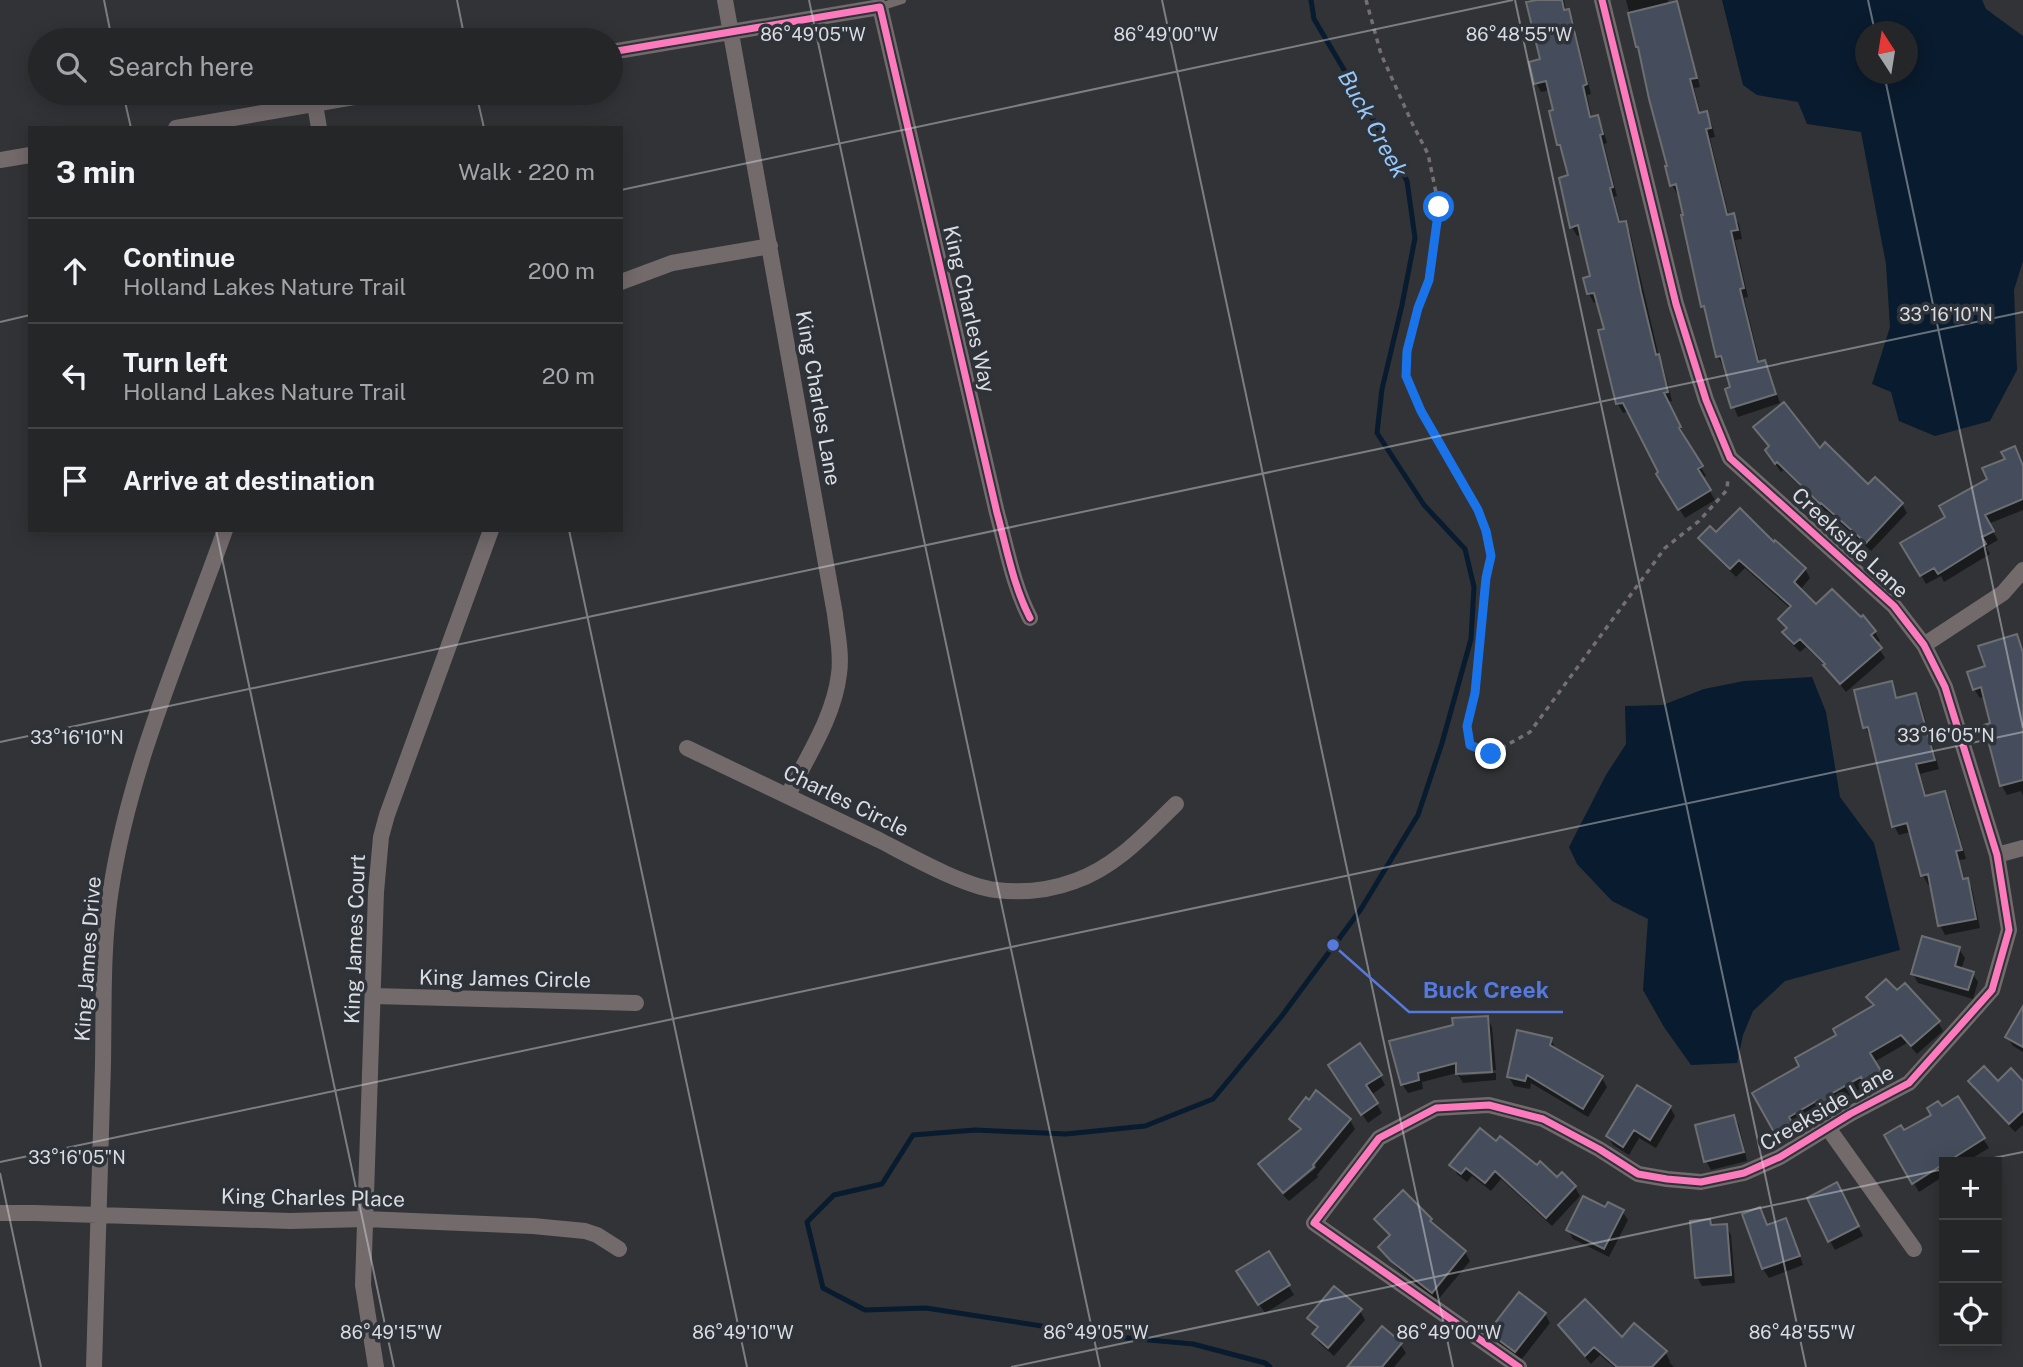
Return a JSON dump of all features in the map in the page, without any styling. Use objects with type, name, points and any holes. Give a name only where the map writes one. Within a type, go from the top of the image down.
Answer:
[{"type":"street","name":"King Charles Lane","points":[[725,0],[840,656],[837,690],[825,722],[788,795]]},
{"type":"street","name":"Creekside Lane","points":[[1520,1367],[1314,1223],[1379,1138],[1436,1108],[1489,1105],[1543,1119],[1638,1174],[1701,1182],[1744,1173],[1780,1157],[1909,1083],[1992,990],[2008,930],[1997,855],[1945,687],[1924,645],[1894,606],[1730,458],[1706,400],[1676,304],[1602,0]]},
{"type":"street","points":[[623,50],[880,7]]},
{"type":"street","name":"King Charles Way","points":[[880,7],[998,513],[1016,584],[1030,618]]},
{"type":"street","points":[[188,126],[309,105]]},
{"type":"street","points":[[315,105],[319,126]]},
{"type":"street","points":[[0,160],[28,155]]},
{"type":"street","points":[[623,281],[672,263],[770,246]]},
{"type":"street","name":"King James Drive","points":[[94,1367],[106,960],[111,890],[135,783],[167,685],[224,532]]},
{"type":"street","name":"King James Court","points":[[376,1367],[363,1285],[376,892],[381,837],[490,532]]},
{"type":"street","points":[[1924,645],[2003,593],[2023,570]]},
{"type":"street","name":"Charles Circle","points":[[687,748],[920,860],[966,881],[989,888],[1023,891],[1042,889],[1085,877],[1116,859],[1175,804]]},
{"type":"street","points":[[1997,855],[2023,848]]},
{"type":"street","name":"King James Circle","points":[[374,996],[636,1003]]},
{"type":"street","points":[[1828,1128],[1914,1249]]},
{"type":"street","name":"King Charles Place","points":[[0,1213],[290,1221],[365,1219],[533,1226],[585,1231],[620,1249]]},
{"type":"lane","points":[[880,7],[902,0]]},
{"type":"path","points":[[1366,0],[1381,54],[1428,154],[1439,207],[1429,280],[1418,308],[1407,351],[1406,376],[1421,411],[1478,510],[1491,556],[1486,578],[1475,693],[1467,726],[1470,745],[1491,754],[1530,732],[1665,548],[1699,521],[1727,490],[1730,458]]},
{"type":"water","points":[[1722,0],[1982,0],[1986,9],[2023,36],[2023,261],[2014,290],[2017,370],[1990,421],[1935,436],[1899,421],[1891,392],[1872,384],[1890,327],[1886,264],[1861,132],[1807,124],[1798,102],[1757,95],[1743,85]]},
{"type":"water","points":[[1812,677],[1826,712],[1840,797],[1874,843],[1900,950],[1785,981],[1753,1011],[1743,1035],[1737,1063],[1691,1065],[1664,1027],[1643,990],[1648,919],[1612,901],[1577,864],[1569,847],[1606,775],[1626,744],[1625,706],[1663,705],[1704,689],[1744,681]]},
{"type":"building","points":[[1562,0],[1564,10],[1569,9],[1587,84],[1583,86],[1590,117],[1598,115],[1603,134],[1600,135],[1613,187],[1610,188],[1619,222],[1626,221],[1656,355],[1659,354],[1668,392],[1664,393],[1681,427],[1679,428],[1703,466],[1698,469],[1711,490],[1678,510],[1656,474],[1658,472],[1623,403],[1616,404],[1598,330],[1604,329],[1594,293],[1587,294],[1583,278],[1590,276],[1578,225],[1570,228],[1559,178],[1568,175],[1549,111],[1553,110],[1546,81],[1534,84],[1529,62],[1540,59],[1526,2]]},
{"type":"building","points":[[1677,1],[1697,78],[1690,79],[1699,113],[1707,111],[1711,128],[1706,129],[1727,215],[1734,213],[1738,230],[1731,231],[1744,288],[1740,289],[1758,362],[1765,360],[1776,394],[1731,408],[1725,389],[1730,387],[1721,356],[1716,357],[1704,306],[1701,307],[1676,184],[1670,186],[1628,13]]},
{"type":"building","points":[[1784,402],[1820,448],[1825,442],[1868,484],[1875,477],[1903,503],[1866,543],[1820,504],[1777,462],[1775,464],[1765,450],[1769,446],[1753,427]]},
{"type":"building","points":[[2015,446],[2023,466],[2023,499],[1985,515],[1994,531],[1982,537],[1986,544],[1938,574],[1934,568],[1920,576],[1900,543],[1945,517],[1939,506],[1987,479],[1982,468],[2005,459],[2001,452]]},
{"type":"building","points":[[1740,508],[1774,542],[1775,540],[1806,568],[1794,582],[1816,604],[1832,589],[1861,617],[1863,615],[1876,631],[1871,635],[1882,648],[1840,684],[1800,639],[1794,644],[1782,632],[1787,628],[1778,619],[1791,606],[1739,560],[1730,569],[1698,538],[1710,526],[1716,532]]},
{"type":"building","points":[[2017,634],[2023,653],[2023,780],[2000,786],[1984,725],[1990,723],[1981,687],[1973,690],[1967,672],[1985,666],[1978,646]]},
{"type":"building","points":[[1892,681],[1896,698],[1916,693],[1935,760],[1916,764],[1925,796],[1945,791],[1962,850],[1956,851],[1963,879],[1968,878],[1976,919],[1938,926],[1928,874],[1921,876],[1907,823],[1892,827],[1868,727],[1863,728],[1854,690]]},
{"type":"building","points":[[1922,936],[1960,947],[1955,966],[1974,972],[1968,990],[1911,974]]},
{"type":"building","points":[[1886,979],[1897,990],[1905,983],[1940,1021],[1911,1046],[1901,1035],[1870,1053],[1881,1071],[1863,1081],[1861,1077],[1831,1094],[1834,1100],[1822,1107],[1818,1100],[1789,1117],[1793,1124],[1775,1134],[1752,1093],[1799,1066],[1795,1058],[1836,1035],[1833,1029],[1874,1005],[1866,997]]},
{"type":"building","points":[[2023,1006],[2023,1047],[2005,1037]]},
{"type":"building","points":[[1488,1016],[1492,1072],[1456,1074],[1456,1063],[1418,1073],[1419,1080],[1401,1085],[1389,1041],[1453,1025],[1452,1018]]},
{"type":"building","points":[[1517,1030],[1552,1038],[1550,1045],[1603,1076],[1583,1109],[1527,1075],[1525,1081],[1507,1077]]},
{"type":"building","points":[[1360,1043],[1382,1075],[1366,1085],[1378,1103],[1361,1115],[1328,1065]]},
{"type":"building","points":[[1984,1066],[1998,1081],[2011,1068],[2023,1081],[2023,1111],[2009,1124],[1968,1081]]},
{"type":"building","points":[[1637,1085],[1671,1106],[1650,1140],[1634,1130],[1623,1147],[1606,1136]]},
{"type":"building","points":[[1316,1090],[1351,1119],[1314,1167],[1283,1193],[1258,1164],[1301,1129],[1289,1119],[1306,1097],[1309,1100]]},
{"type":"building","points":[[1958,1096],[1985,1138],[1955,1157],[1939,1157],[1939,1167],[1912,1184],[1884,1135],[1901,1125],[1904,1130],[1931,1115],[1927,1108],[1938,1101],[1942,1106]]},
{"type":"building","points":[[1734,1115],[1744,1152],[1704,1162],[1695,1125]]},
{"type":"building","points":[[1480,1128],[1496,1141],[1500,1136],[1537,1165],[1540,1161],[1557,1177],[1562,1172],[1576,1186],[1546,1218],[1495,1171],[1485,1183],[1466,1168],[1461,1174],[1449,1165]]},
{"type":"building","points":[[1837,1182],[1859,1226],[1828,1242],[1807,1198]]},
{"type":"building","points":[[1403,1190],[1432,1219],[1430,1221],[1466,1251],[1432,1293],[1391,1261],[1378,1247],[1390,1235],[1374,1219]]},
{"type":"building","points":[[1583,1196],[1605,1207],[1608,1202],[1624,1210],[1604,1249],[1566,1230]]},
{"type":"building","points":[[1760,1207],[1767,1225],[1786,1218],[1800,1256],[1762,1269],[1742,1214]]},
{"type":"building","points":[[1710,1219],[1711,1225],[1727,1224],[1731,1275],[1695,1278],[1690,1221]]},
{"type":"building","points":[[1269,1251],[1290,1285],[1258,1305],[1236,1271]]},
{"type":"building","points":[[1334,1286],[1362,1309],[1328,1348],[1312,1334],[1318,1327],[1307,1318]]},
{"type":"building","points":[[1519,1292],[1546,1313],[1515,1352],[1488,1332]]},
{"type":"building","points":[[1585,1299],[1622,1337],[1634,1323],[1667,1351],[1652,1367],[1617,1367],[1594,1347],[1585,1356],[1558,1325]]},
{"type":"building","points":[[1382,1326],[1402,1343],[1382,1367],[1347,1367]]},
{"type":"waterway","name":"Buck Creek","points":[[1270,1367],[1265,1363],[1193,1344],[1106,1336],[926,1308],[865,1310],[823,1288],[807,1222],[834,1195],[882,1184],[913,1135],[975,1130],[1066,1134],[1145,1126],[1213,1099],[1281,1017],[1361,909],[1418,815],[1442,743],[1471,639],[1474,587],[1465,549],[1424,505],[1377,433],[1382,389],[1415,238],[1407,181],[1314,19],[1311,0]]},
{"type":"cycle path","points":[[1519,1367],[1314,1223],[1379,1138],[1436,1108],[1489,1105],[1543,1119],[1638,1174],[1701,1182],[1744,1173],[1780,1157],[1850,1114],[1909,1083],[1992,990],[2009,930],[1997,855],[1945,687],[1924,645],[1894,606],[1730,458],[1706,400],[1676,304],[1602,0]]},
{"type":"cycle path","points":[[623,50],[880,7],[997,513],[1015,580],[1030,618]]},
{"type":"place","name":"Buck Creek","points":[[1333,945]]},
{"type":"route","points":[[1439,207],[1429,280],[1418,308],[1407,351],[1406,376],[1421,411],[1478,510],[1486,531],[1491,556],[1486,578],[1475,693],[1467,726],[1470,745],[1491,754]]}]
